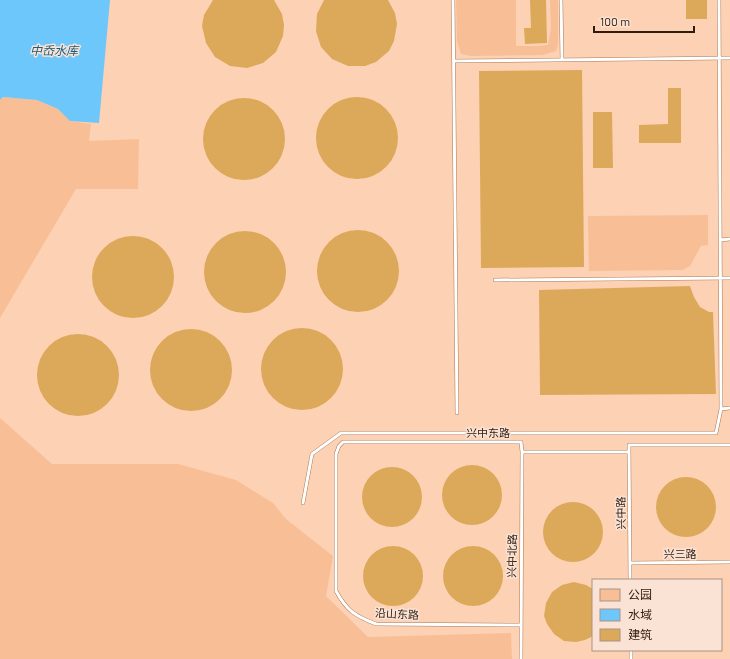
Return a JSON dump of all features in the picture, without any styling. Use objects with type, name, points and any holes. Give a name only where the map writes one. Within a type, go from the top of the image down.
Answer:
[{"type":"lane","points":[[453,0],[457,413]]},
{"type":"lane","points":[[561,0],[562,60]]},
{"type":"lane","points":[[304,503],[312,454],[341,433],[716,432],[721,409],[719,0]]},
{"type":"lane","points":[[454,61],[730,58]]},
{"type":"lane","points":[[720,240],[730,239]]},
{"type":"lane","points":[[495,280],[730,278]]},
{"type":"lane","points":[[721,409],[730,408]]},
{"type":"lane","name":"兴中东路","points":[[338,446],[343,442],[521,442],[522,452]]},
{"type":"lane","name":"兴中路","points":[[630,579],[629,446],[730,445]]},
{"type":"lane","name":"沿山东路","points":[[338,446],[336,454],[336,591],[344,605],[360,618],[376,624],[520,626]]},
{"type":"lane","points":[[522,452],[629,452]]},
{"type":"lane","name":"兴中北路","points":[[521,659],[522,452]]},
{"type":"lane","name":"兴三路","points":[[630,563],[730,562]]},
{"type":"green space","points":[[456,0],[516,0],[516,46],[538,46],[548,45],[551,28],[550,0],[558,0],[558,44],[556,51],[543,55],[471,56],[461,54],[457,41]]},
{"type":"green space","points":[[3,97],[37,100],[58,109],[70,121],[91,124],[89,141],[139,139],[138,189],[76,189],[0,318],[0,100]]},
{"type":"green space","points":[[708,215],[708,245],[701,246],[690,266],[683,270],[589,271],[588,216]]},
{"type":"green space","points":[[0,418],[52,464],[178,464],[236,480],[273,503],[286,519],[333,556],[326,596],[368,637],[511,633],[512,659],[0,659]]},
{"type":"water","name":"中岙水库","points":[[0,0],[110,0],[99,123],[70,121],[58,109],[37,100],[3,97],[0,100]]},
{"type":"building","points":[[213,0],[274,0],[282,14],[284,25],[283,36],[276,52],[263,63],[247,68],[230,66],[215,57],[206,43],[202,26],[204,15]]},
{"type":"building","points":[[324,0],[388,0],[395,13],[397,24],[394,41],[389,51],[376,62],[365,66],[348,66],[332,59],[321,47],[316,31],[317,14]]},
{"type":"building","points":[[530,0],[546,0],[547,43],[525,44],[524,28],[531,28]]},
{"type":"building","points":[[686,0],[707,0],[707,19],[686,19]]},
{"type":"building","points":[[582,70],[584,267],[481,268],[479,71]]},
{"type":"building","points":[[668,88],[681,88],[681,143],[639,143],[639,125],[668,124]]},
{"type":"building","points":[[357,97],[373,100],[386,109],[395,122],[398,138],[395,154],[386,167],[373,176],[357,179],[341,176],[328,167],[319,154],[316,138],[319,122],[328,109],[341,100]]},
{"type":"building","points":[[244,98],[260,101],[273,110],[282,123],[285,139],[282,155],[273,168],[260,177],[244,180],[228,177],[215,168],[206,155],[203,139],[206,123],[215,110],[228,101]]},
{"type":"building","points":[[593,112],[612,112],[613,168],[593,168]]},
{"type":"building","points":[[358,230],[374,233],[387,242],[396,255],[399,271],[396,287],[387,300],[374,309],[358,312],[342,309],[329,300],[320,287],[317,271],[320,255],[329,242],[342,233]]},
{"type":"building","points":[[245,231],[261,234],[274,243],[283,256],[286,272],[283,288],[274,301],[261,310],[245,313],[229,310],[216,301],[207,288],[204,272],[207,256],[216,243],[229,234]]},
{"type":"building","points":[[133,236],[149,239],[162,248],[171,261],[174,277],[171,293],[162,306],[149,315],[133,318],[117,315],[104,306],[95,293],[92,277],[95,261],[104,248],[117,239]]},
{"type":"building","points":[[690,286],[700,307],[709,312],[713,312],[716,394],[540,395],[539,290]]},
{"type":"building","points":[[302,328],[318,331],[331,340],[340,353],[343,369],[340,385],[331,398],[318,407],[302,410],[286,407],[273,398],[264,385],[261,369],[264,353],[273,340],[286,331]]},
{"type":"building","points":[[191,329],[207,332],[220,341],[229,354],[232,370],[229,386],[220,399],[207,408],[191,411],[175,408],[162,399],[153,386],[150,370],[153,354],[162,341],[175,332]]},
{"type":"building","points":[[78,334],[94,337],[107,346],[116,359],[119,375],[116,391],[107,404],[94,413],[78,416],[62,413],[49,404],[40,391],[37,375],[40,359],[49,346],[62,337]]},
{"type":"building","points":[[472,465],[489,470],[497,478],[502,495],[497,512],[489,520],[472,525],[455,520],[447,512],[442,495],[447,478],[455,470]]},
{"type":"building","points":[[392,467],[409,472],[417,480],[422,497],[417,514],[409,522],[392,527],[375,522],[367,514],[362,497],[367,480],[375,472]]},
{"type":"building","points":[[686,477],[703,482],[711,490],[716,507],[711,524],[703,532],[686,537],[669,532],[661,524],[656,507],[661,490],[669,482]]},
{"type":"building","points":[[573,502],[590,507],[598,515],[603,532],[598,549],[590,557],[573,562],[556,557],[548,549],[543,532],[548,515],[556,507]]},
{"type":"building","points":[[393,546],[410,551],[418,559],[423,576],[418,593],[410,601],[393,606],[376,601],[368,593],[363,576],[368,559],[376,551]]},
{"type":"building","points":[[473,546],[490,551],[498,559],[503,576],[498,593],[490,601],[473,606],[456,601],[448,593],[443,576],[448,559],[456,551]]},
{"type":"building","points":[[574,582],[586,585],[592,588],[592,636],[585,640],[576,642],[564,641],[554,634],[547,624],[544,616],[546,603],[552,592],[562,585]]}]
